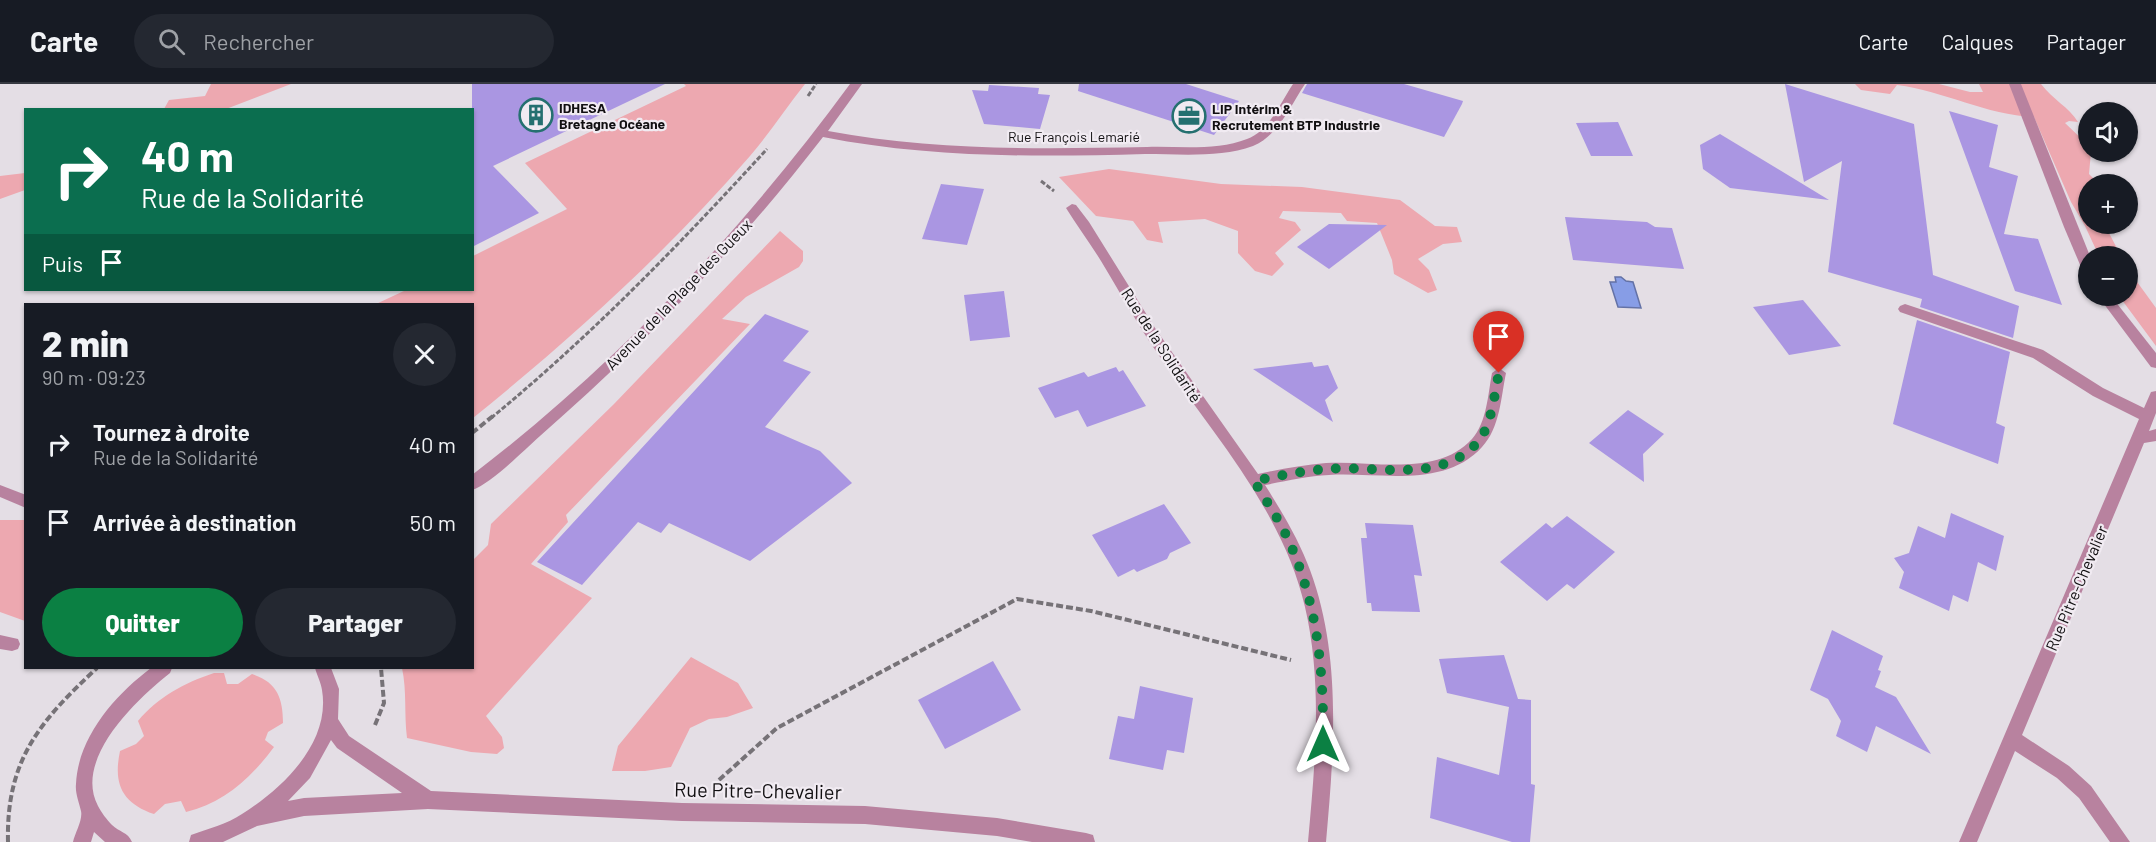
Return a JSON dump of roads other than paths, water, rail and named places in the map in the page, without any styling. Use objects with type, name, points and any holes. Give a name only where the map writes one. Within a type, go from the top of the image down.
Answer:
[{"type":"street","name":"Avenue de la Plage des Gueux","points":[[474,482],[504,460],[607,368],[699,278],[761,208],[821,133],[856,84]]},
{"type":"street","name":"Rue François Lemarié","points":[[821,133],[878,144],[1036,153],[1216,149],[1249,143],[1267,132],[1299,84]]},
{"type":"street","points":[[2015,84],[2078,246]]},
{"type":"street","name":"Rue de la Solidarité","points":[[1072,208],[1097,242],[1152,334],[1254,481],[1286,535],[1299,565],[1316,621],[1322,668],[1323,783],[1317,842]]},
{"type":"street","points":[[2111,306],[2156,363]]},
{"type":"street","points":[[1905,309],[2038,354],[2098,392],[2147,416]]},
{"type":"street","points":[[1254,481],[1328,468],[1416,469],[1449,462],[1466,453],[1478,442],[1486,428],[1499,373]]},
{"type":"street","name":"Rue Pitre-Chevalier","points":[[1968,842],[2148,437],[2147,416],[2156,396]]},
{"type":"street","name":"Avenue de la Plage des Gueux","points":[[474,494],[504,460]]},
{"type":"street","points":[[2,491],[24,501]]},
{"type":"street","points":[[123,842],[104,831],[91,813],[85,794],[86,771],[93,747],[106,723],[124,701],[146,680],[162,669]]},
{"type":"street","points":[[198,842],[214,837],[252,818],[280,797],[303,773],[320,747],[329,721],[333,693],[329,672]]},
{"type":"street","points":[[329,721],[343,742],[428,801]]},
{"type":"street","points":[[2013,739],[2063,772],[2085,792],[2121,842]]},
{"type":"street","name":"Rue Pitre-Chevalier","points":[[252,818],[304,807],[428,801],[682,812],[797,813],[929,820],[997,827],[1086,842]]},
{"type":"street","points":[[82,842],[91,813]]},
{"type":"water","points":[[1615,277],[1633,282],[1641,308],[1618,307],[1610,282],[1616,282]]},
{"type":"place","name":"IDHESA Bretagne Océane","points":[[536,115]]},
{"type":"place","name":"LIP Intérim & Recrutement BTP Industrie","points":[[1189,116]]}]
